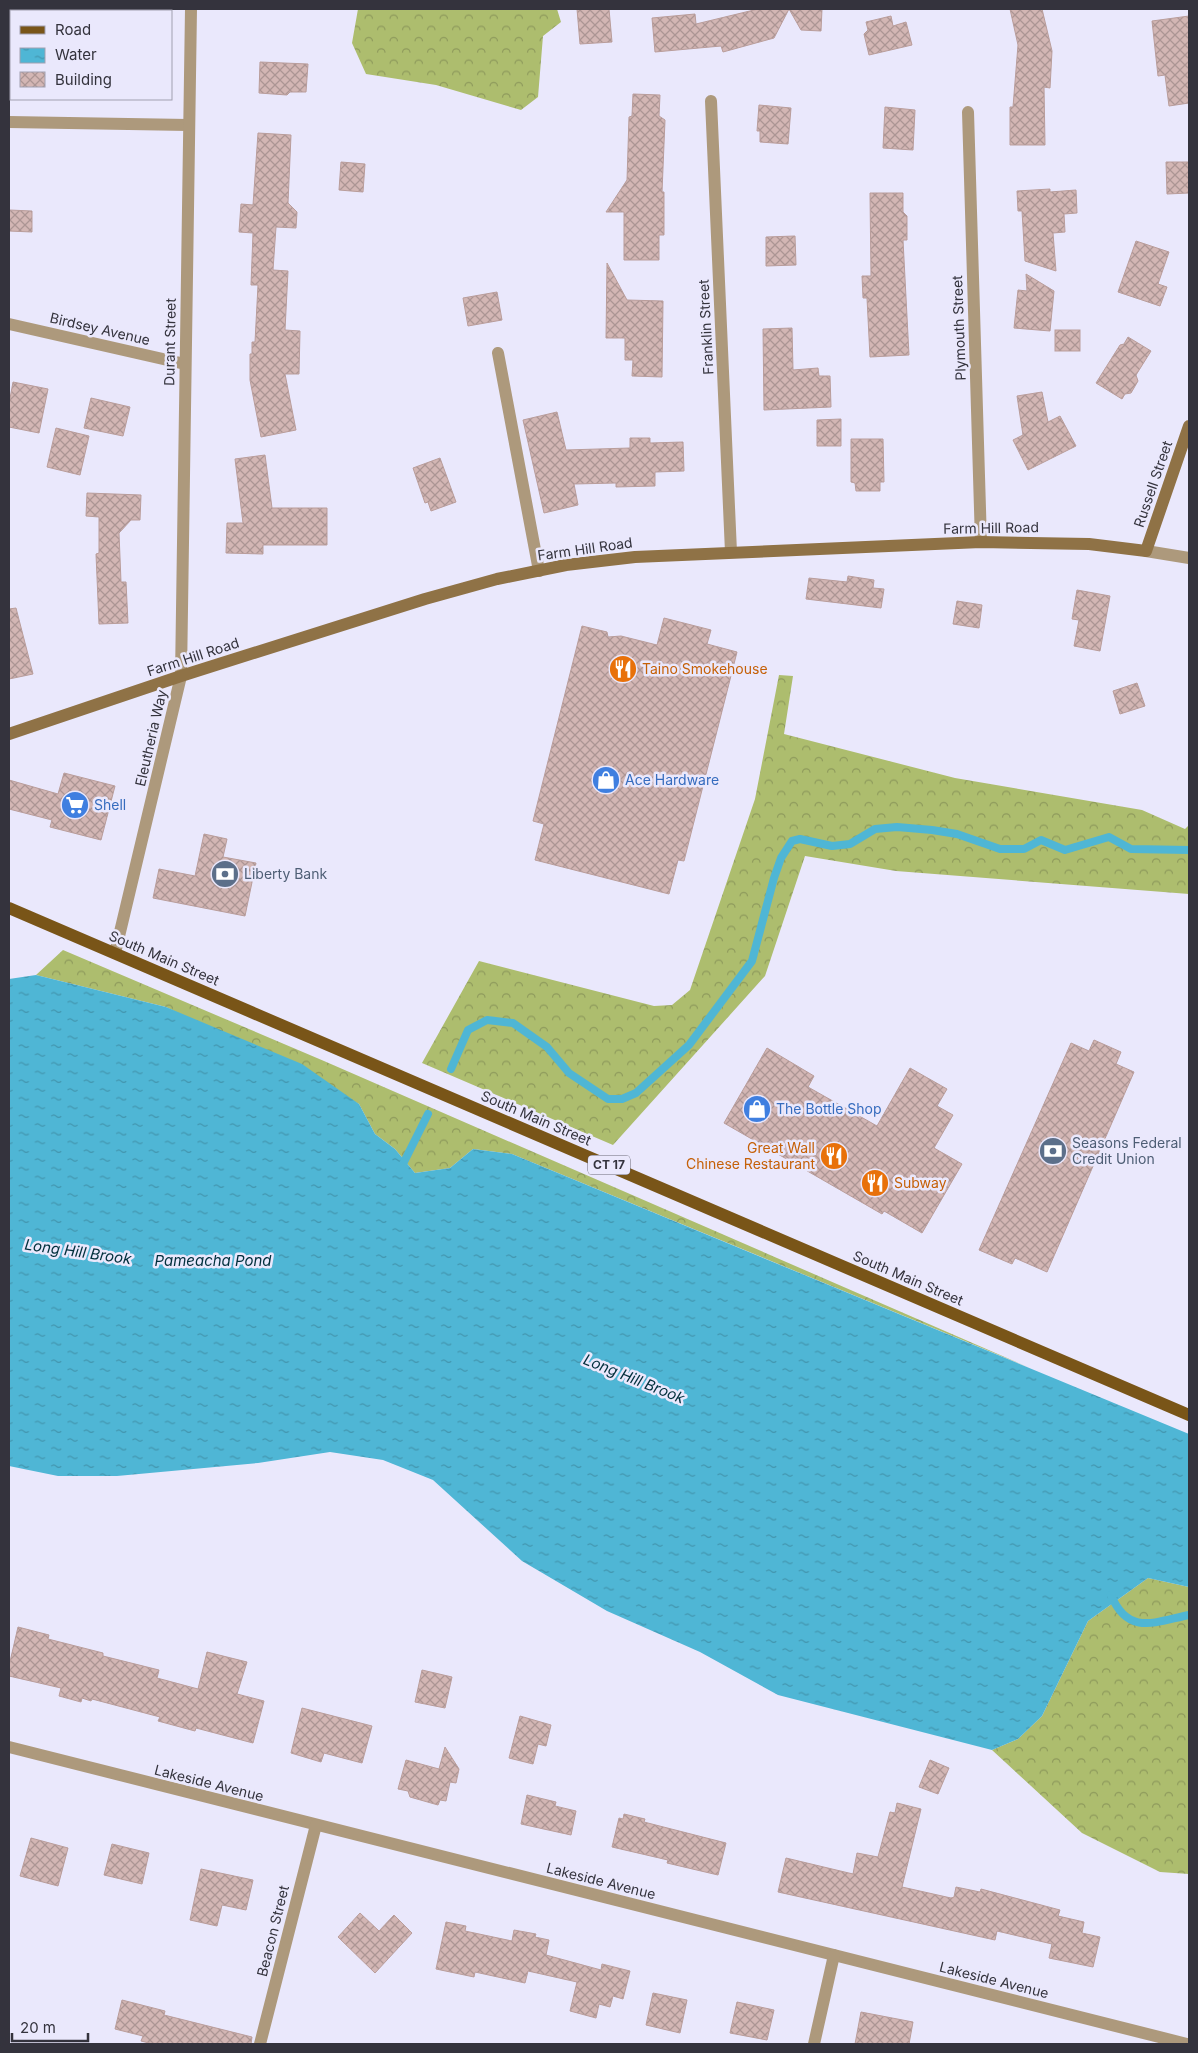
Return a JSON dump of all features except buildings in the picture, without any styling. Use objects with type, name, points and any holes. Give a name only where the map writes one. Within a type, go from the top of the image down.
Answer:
[{"type":"main road","name":"Russell Street","points":[[1146,551],[1189,426]]},
{"type":"main road","name":"Farm Hill Road","points":[[9,734],[181,676],[425,599],[497,579],[566,565],[634,557],[980,542],[1090,544],[1146,551]]},
{"type":"main road","name":"South Main Street","points":[[9,908],[1189,1415]]},
{"type":"street","name":"Durant Street","points":[[181,676],[191,9]]},
{"type":"street","name":"Franklin Street","points":[[712,102],[731,552]]},
{"type":"street","name":"Plymouth Street","points":[[968,112],[980,542]]},
{"type":"street","points":[[9,122],[188,125]]},
{"type":"street","name":"Birdsey Avenue","points":[[9,324],[185,364]]},
{"type":"street","points":[[498,352],[539,571]]},
{"type":"street","name":"Farm Hill Road","points":[[1146,551],[1189,558]]},
{"type":"street","name":"Eleutheria Way","points":[[115,953],[181,676]]},
{"type":"street","name":"Lakeside Avenue","points":[[9,1747],[1187,2044]]},
{"type":"street","name":"Beacon Street","points":[[260,2044],[316,1825]]},
{"type":"street","points":[[814,2044],[834,1955]]},
{"type":"green space","points":[[358,9],[557,9],[561,22],[543,36],[538,97],[521,110],[436,85],[366,74],[352,43]]},
{"type":"green space","points":[[779,675],[793,676],[784,734],[955,778],[1142,810],[1185,829],[1189,825],[1189,894],[896,871],[805,856],[765,976],[613,1145],[422,1063],[479,961],[654,1006],[672,1005],[690,990],[755,799]]},
{"type":"green space","points":[[63,950],[324,1061],[1030,1368],[512,1154],[473,1149],[450,1168],[415,1173],[395,1149],[375,1134],[359,1104],[166,1007],[36,975]]},
{"type":"green space","points":[[1148,1578],[1189,1587],[1189,1874],[1160,1872],[1082,1833],[992,1750],[1018,1739],[1042,1716],[1088,1621]]},
{"type":"water","name":"Pameacha Pond","points":[[36,975],[166,1007],[302,1064],[359,1104],[375,1134],[395,1149],[415,1173],[450,1168],[473,1149],[512,1154],[1189,1434],[1189,1587],[1148,1578],[1088,1621],[1042,1716],[1018,1739],[992,1750],[778,1695],[700,1652],[607,1611],[522,1561],[433,1480],[383,1460],[330,1452],[258,1463],[117,1476],[58,1476],[9,1466],[9,979]]},
{"type":"waterway","points":[[451,1069],[468,1030],[487,1020],[513,1023],[547,1047],[569,1073],[608,1099],[622,1099],[636,1093],[689,1045],[752,961],[774,878],[781,858],[792,841],[800,839],[832,846],[850,844],[875,829],[897,827],[957,834],[1000,849],[1024,849],[1041,840],[1065,850],[1109,837],[1131,849],[1189,850]]},
{"type":"waterway","points":[[400,1170],[428,1114]]},
{"type":"waterway","name":"Long Hill Brook","points":[[1111,1595],[1118,1608],[1134,1621],[1154,1623],[1189,1615]]},
{"type":"place","name":"Taino Smokehouse","points":[[623,669]]},
{"type":"place","name":"Ace Hardware","points":[[606,780]]},
{"type":"place","name":"Shell","points":[[75,805]]},
{"type":"place","name":"Liberty Bank","points":[[225,874]]},
{"type":"place","name":"The Bottle Shop","points":[[757,1109]]},
{"type":"place","name":"Seasons Federal Credit Union","points":[[1053,1151]]},
{"type":"place","name":"Great Wall Chinese Restaurant","points":[[834,1156]]},
{"type":"place","name":"Subway","points":[[875,1183]]}]
